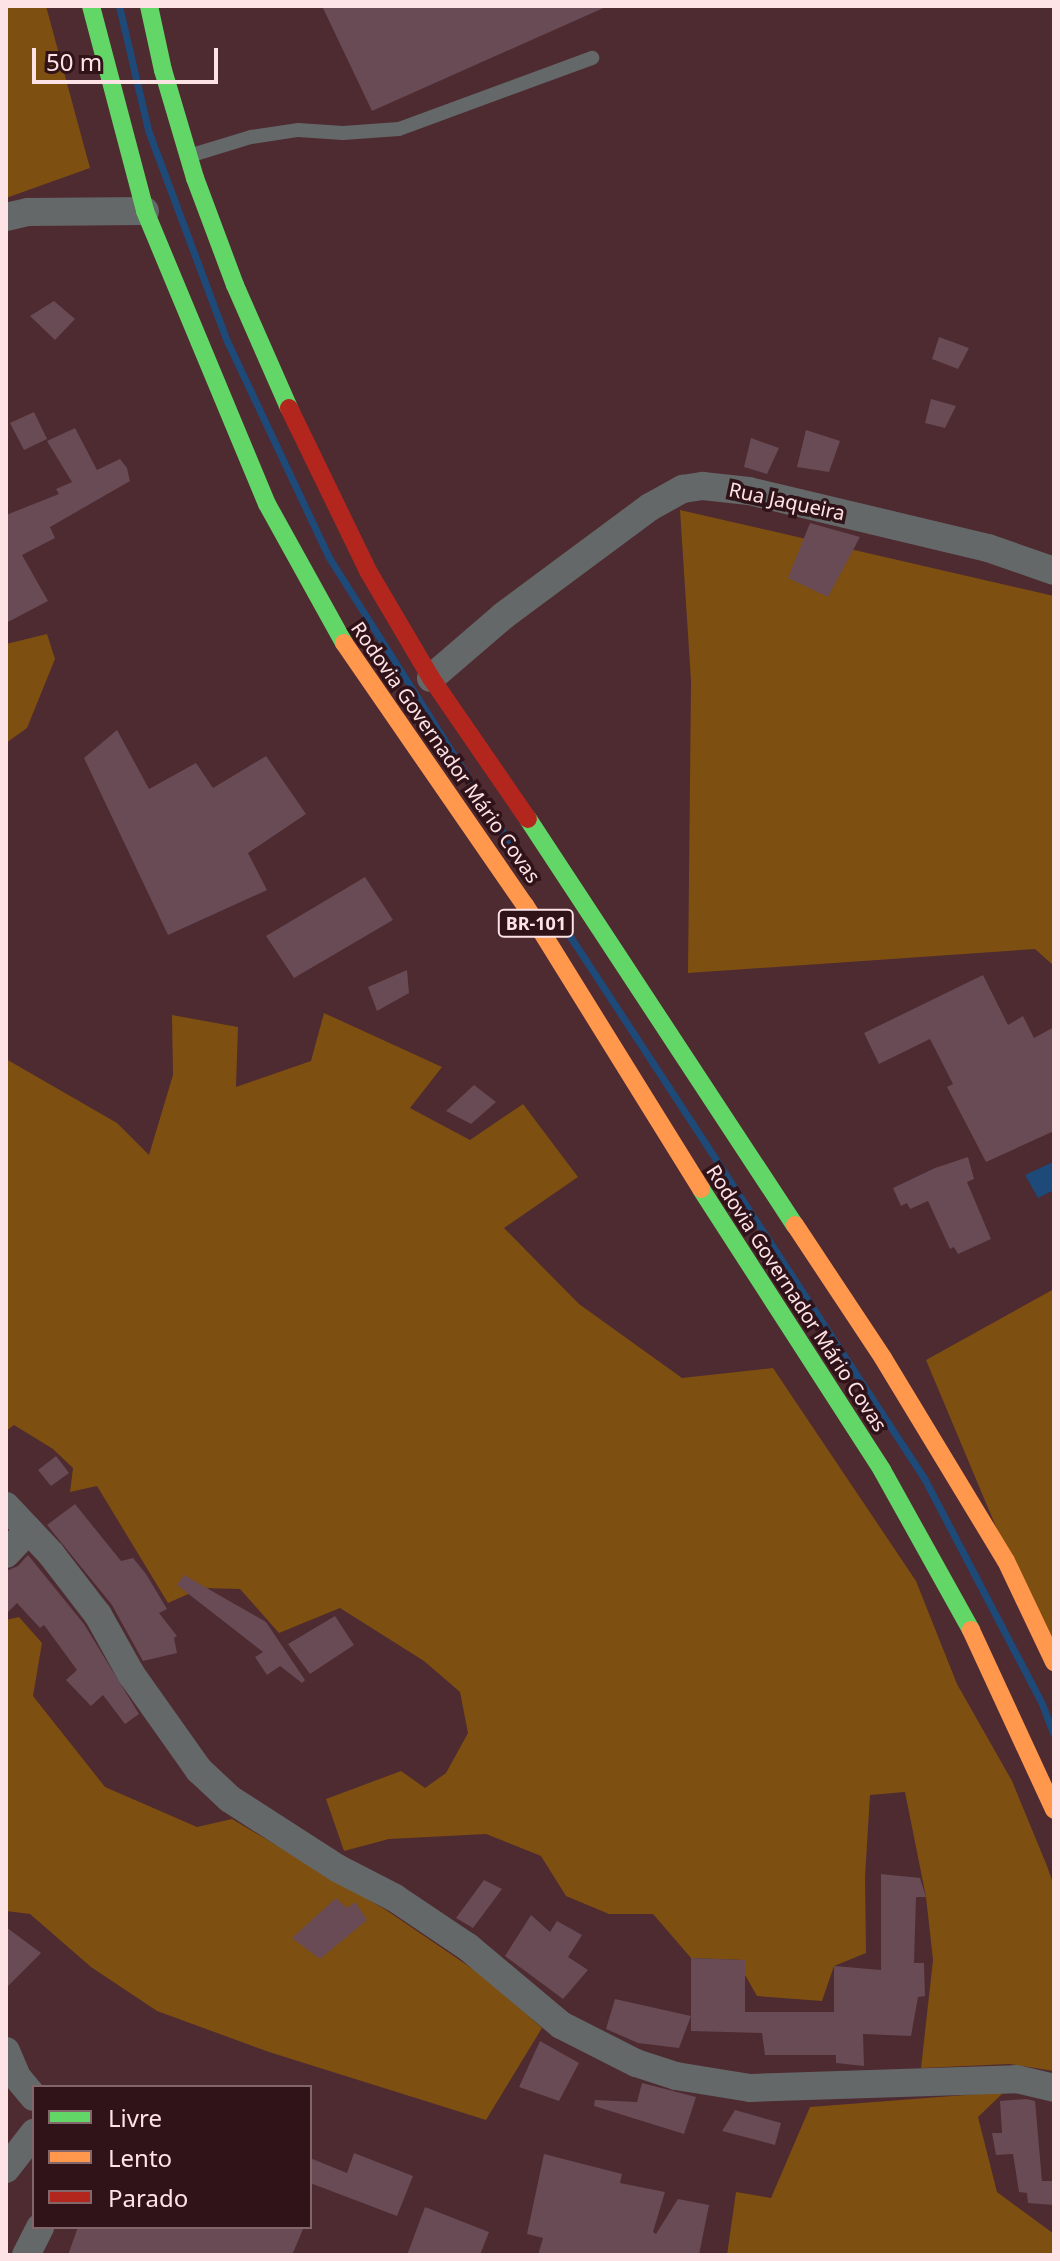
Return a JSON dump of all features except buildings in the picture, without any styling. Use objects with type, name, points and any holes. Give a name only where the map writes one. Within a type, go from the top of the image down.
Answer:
[{"type":"highway","name":"Rodovia Governador Mário Covas","points":[[91,6],[145,211],[267,504],[331,624],[525,905],[659,1124],[882,1470],[978,1643],[1054,1810]]},
{"type":"highway","name":"Rodovia Governador Mário Covas","points":[[149,6],[188,156],[257,339],[368,571],[431,678],[486,754],[883,1358],[1006,1561],[1054,1662]]},
{"type":"street","points":[[6,217],[28,212],[145,211]]},
{"type":"street","name":"Rua Jaqueira","points":[[431,678],[515,607],[650,507],[683,489],[703,486],[749,491],[988,548],[1054,571]]},
{"type":"street","points":[[6,1506],[98,1615],[131,1674],[199,1770],[219,1790],[337,1868],[395,1898],[468,1947],[561,2025],[636,2063],[676,2076],[750,2088],[1016,2079],[1054,2088]]},
{"type":"street","points":[[6,1554],[28,1530]]},
{"type":"street","points":[[6,2051],[17,2077],[32,2095]]},
{"type":"street","points":[[6,2169],[32,2136]]},
{"type":"street","points":[[26,2255],[39,2229]]},
{"type":"lane","points":[[188,156],[251,137],[298,130],[343,133],[399,129],[592,58]]},
{"type":"shaded area","points":[[6,6],[46,6],[90,168],[6,198]]},
{"type":"shaded area","points":[[680,510],[1054,596],[1054,966],[1035,949],[688,973],[691,681]]},
{"type":"shaded area","points":[[47,634],[55,659],[27,728],[6,743],[6,644]]},
{"type":"shaded area","points":[[324,1013],[442,1067],[410,1108],[470,1140],[523,1104],[578,1177],[504,1228],[579,1304],[682,1378],[773,1368],[916,1581],[957,1684],[1012,1781],[1047,1866],[1054,1886],[1054,2071],[1010,2064],[921,2068],[933,1960],[926,1897],[905,1792],[870,1795],[865,1877],[866,1953],[834,1966],[822,2001],[757,1996],[745,1975],[744,1960],[691,1958],[653,1914],[609,1914],[566,1896],[541,1856],[486,1834],[389,1839],[344,1851],[326,1799],[401,1771],[425,1788],[446,1773],[468,1733],[460,1692],[424,1661],[340,1608],[279,1633],[240,1589],[202,1588],[168,1603],[97,1486],[70,1492],[73,1468],[53,1449],[14,1425],[6,1431],[6,1059],[117,1123],[149,1155],[173,1075],[172,1015],[238,1027],[236,1087],[311,1061]]},
{"type":"shaded area","points":[[1054,1289],[1054,1665],[926,1360]]},
{"type":"shaded area","points":[[19,1617],[42,1643],[33,1696],[105,1787],[197,1827],[232,1819],[386,1910],[486,1978],[542,2028],[486,2120],[269,2052],[157,2011],[91,1967],[30,1914],[6,1911],[6,1620]]},
{"type":"shaded area","points":[[1004,2092],[978,2117],[997,2192],[1054,2234],[1054,2255],[727,2255],[736,2192],[771,2198],[810,2107]]},
{"type":"water","points":[[1053,1162],[1054,1190],[1038,1198],[1025,1175]]},
{"type":"waterway","points":[[119,6],[148,130],[227,341],[328,556],[520,860]]},
{"type":"waterway","points":[[562,924],[924,1478],[1042,1704],[1054,1735]]},
{"type":"traffic: fast","points":[[91,6],[145,211],[267,504],[344,643]]},
{"type":"traffic: fast","points":[[149,6],[163,70],[195,178],[235,285],[289,408]]},
{"type":"traffic: fast","points":[[528,819],[795,1225]]},
{"type":"traffic: fast","points":[[701,1189],[882,1470],[971,1630]]},
{"type":"traffic: slow","points":[[344,643],[525,905],[701,1189]]},
{"type":"traffic: slow","points":[[795,1225],[883,1358],[1006,1561],[1054,1662]]},
{"type":"traffic: slow","points":[[971,1630],[1054,1810]]},
{"type":"traffic: jam","points":[[289,408],[368,571],[431,678],[528,819]]}]
